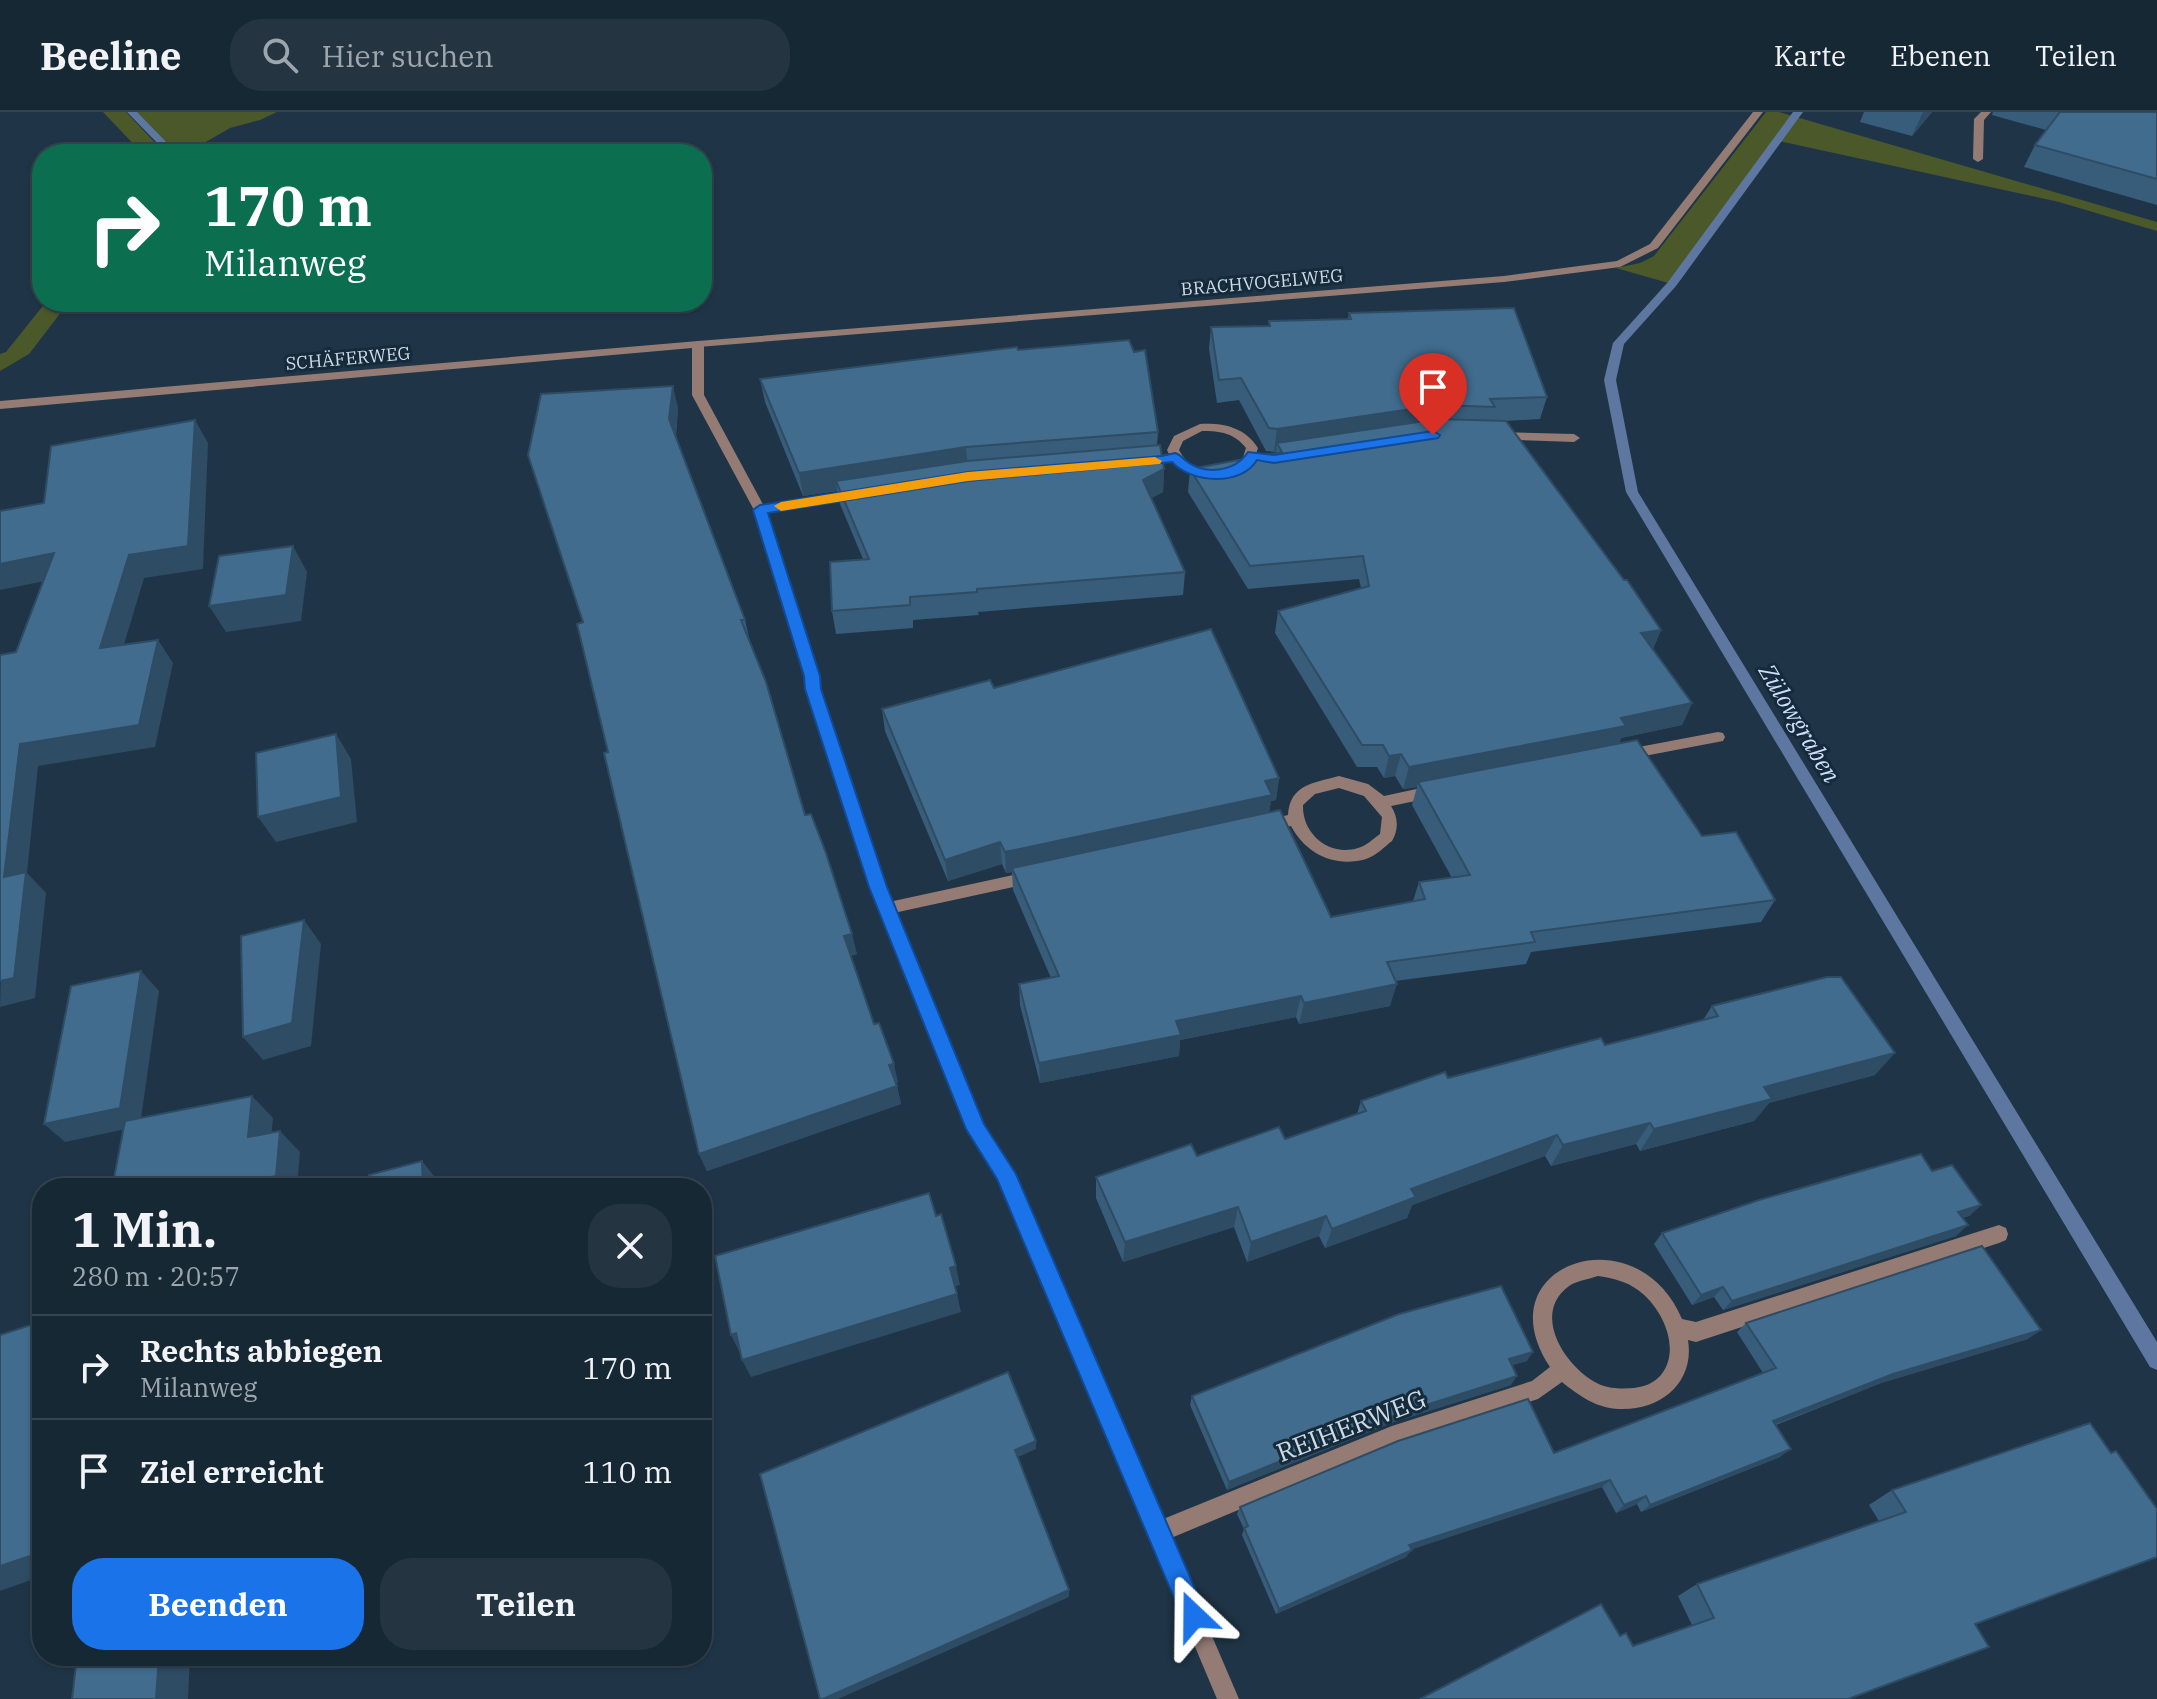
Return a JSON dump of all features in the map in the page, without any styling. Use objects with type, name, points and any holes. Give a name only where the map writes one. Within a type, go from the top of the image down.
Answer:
[{"type":"street","name":"BRACHVOGELWEG","points":[[698,344],[1504,279],[1620,264],[1654,246],[1758,112]]},
{"type":"street","points":[[1978,159],[1979,119],[1986,112]]},
{"type":"street","name":"SCHÄFERWEG","points":[[0,405],[698,344]]},
{"type":"street","points":[[698,344],[698,395],[760,510],[812,676],[813,689],[878,887],[976,1129],[1005,1174],[1228,1699]]},
{"type":"street","points":[[1210,427],[1242,435],[1258,456],[1239,470],[1213,475],[1188,469],[1175,457],[1173,450],[1178,439],[1191,430],[1210,427]]},
{"type":"street","points":[[1480,436],[1574,438]]},
{"type":"street","points":[[1122,464],[1175,457]]},
{"type":"street","points":[[760,510],[873,491]]},
{"type":"street","points":[[1610,758],[1718,737]]},
{"type":"street","points":[[1323,783],[1353,784],[1366,789],[1382,802],[1390,817],[1387,837],[1369,852],[1350,856],[1331,854],[1312,847],[1299,834],[1293,820],[1293,808],[1299,797],[1323,783]]},
{"type":"street","points":[[1382,802],[1457,787]]},
{"type":"street","points":[[1246,830],[1293,820]]},
{"type":"street","points":[[889,908],[1044,874]]},
{"type":"street","points":[[1679,1328],[1696,1332],[1999,1234]]},
{"type":"street","points":[[1598,1267],[1624,1271],[1647,1285],[1667,1304],[1679,1328],[1681,1353],[1674,1375],[1659,1391],[1636,1400],[1610,1398],[1584,1388],[1562,1370],[1547,1347],[1541,1323],[1544,1299],[1556,1281],[1575,1269],[1598,1267]]},
{"type":"street","name":"REIHERWEG","points":[[1159,1532],[1392,1436],[1538,1389],[1562,1370]]},
{"type":"green space","points":[[103,112],[126,112],[156,144],[133,144]]},
{"type":"green space","points":[[135,112],[277,112],[230,128],[202,144],[167,144]]},
{"type":"green space","points":[[1766,112],[1779,112],[2157,222],[2157,231],[2059,202],[1779,141],[1672,284],[1616,268],[1640,263],[1654,256]]},
{"type":"green space","points":[[38,312],[61,312],[29,354],[0,371],[0,354],[6,352]]},
{"type":"building","points":[[2060,112],[2157,112],[2157,179],[2035,145]]},
{"type":"building","points":[[1514,308],[1547,397],[1490,399],[1495,407],[1438,405],[1277,429],[1269,428],[1241,378],[1219,380],[1211,327],[1270,326],[1269,321],[1351,319],[1349,313]]},
{"type":"building","points":[[1129,340],[1134,352],[1145,350],[1158,432],[966,447],[799,473],[760,379],[1017,347],[1018,350]]},
{"type":"building","points":[[673,386],[669,419],[745,620],[741,620],[766,682],[805,815],[811,814],[826,853],[852,934],[844,936],[874,1024],[879,1023],[894,1064],[889,1065],[897,1086],[699,1154],[604,753],[608,752],[577,624],[583,622],[528,455],[541,394]]},
{"type":"building","points":[[1438,419],[1506,421],[1627,580],[1661,630],[1641,633],[1692,703],[1621,718],[1626,726],[1409,767],[1401,754],[1389,756],[1383,745],[1362,745],[1278,611],[1369,586],[1363,556],[1250,566],[1190,469],[1282,452],[1277,443]]},
{"type":"building","points":[[195,420],[188,546],[129,555],[100,648],[158,640],[139,725],[20,744],[4,877],[26,872],[14,978],[0,981],[0,655],[16,652],[54,553],[0,564],[0,511],[44,503],[51,446]]},
{"type":"building","points":[[1160,445],[1164,469],[1143,480],[1185,572],[977,589],[977,592],[910,597],[910,605],[832,611],[830,562],[869,559],[836,481],[967,461]]},
{"type":"building","points":[[293,546],[286,595],[209,606],[219,556]]},
{"type":"building","points":[[1211,629],[1279,778],[1265,781],[1272,795],[1005,852],[1000,842],[945,860],[882,709],[990,680],[994,688]]},
{"type":"building","points":[[336,734],[341,797],[258,817],[256,753]]},
{"type":"building","points":[[1637,740],[1702,836],[1736,832],[1775,900],[1531,932],[1535,942],[1387,962],[1397,984],[1304,1003],[1301,996],[1176,1021],[1181,1035],[1039,1063],[1019,984],[1059,976],[1012,868],[1280,810],[1331,917],[1425,899],[1419,882],[1470,875],[1418,782]]},
{"type":"building","points":[[304,920],[292,1023],[243,1037],[241,936]]},
{"type":"building","points":[[141,971],[120,1108],[44,1124],[71,986]]},
{"type":"building","points":[[1827,977],[1841,977],[1895,1053],[1764,1087],[1772,1099],[1654,1129],[1650,1123],[1563,1145],[1557,1135],[1411,1189],[1416,1197],[1332,1229],[1326,1216],[1251,1242],[1238,1207],[1125,1242],[1096,1177],[1191,1144],[1197,1156],[1279,1127],[1285,1139],[1366,1111],[1361,1101],[1445,1072],[1448,1078],[1601,1038],[1605,1045],[1718,1016],[1712,1006]]},
{"type":"building","points":[[252,1096],[248,1137],[280,1131],[276,1176],[114,1178],[125,1121]]},
{"type":"building","points":[[1921,1154],[1932,1171],[1952,1165],[1981,1205],[1958,1212],[1968,1225],[1732,1301],[1723,1287],[1701,1295],[1662,1233],[1759,1200]]},
{"type":"building","points":[[422,1161],[423,1178],[369,1178],[369,1175]]},
{"type":"building","points":[[929,1193],[936,1216],[941,1214],[956,1266],[950,1268],[957,1294],[742,1360],[736,1333],[731,1335],[715,1256]]},
{"type":"building","points":[[1982,1246],[2041,1330],[1893,1374],[1773,1421],[1791,1449],[1650,1505],[1646,1496],[1624,1505],[1610,1480],[1409,1545],[1412,1550],[1279,1609],[1244,1528],[1248,1526],[1240,1507],[1398,1441],[1528,1399],[1554,1453],[1776,1368],[1746,1323]]},
{"type":"building","points":[[1501,1286],[1533,1352],[1509,1359],[1517,1376],[1395,1415],[1229,1482],[1192,1396],[1399,1314]]},
{"type":"building","points":[[32,1325],[32,1555],[0,1566],[0,1335]]},
{"type":"building","points":[[1008,1372],[1036,1441],[1015,1450],[1069,1590],[820,1699],[760,1474]]},
{"type":"building","points":[[2090,1423],[2111,1453],[2116,1451],[2157,1509],[2157,1557],[1975,1624],[1989,1647],[1848,1699],[1420,1699],[1601,1604],[1620,1636],[1626,1633],[1633,1646],[1714,1618],[1697,1584],[1906,1512],[1892,1490]]},
{"type":"building","points":[[76,1666],[158,1666],[156,1699],[72,1699]]},
{"type":"waterway","points":[[132,112],[163,144]]},
{"type":"waterway","name":"Zülowgraben","points":[[1798,112],[1672,284],[1619,343],[1610,380],[1632,492],[2157,1360]]},
{"type":"slow traffic","points":[[781,506],[968,477],[1155,461]]},
{"type":"route","points":[[1194,1616],[1005,1174],[976,1129],[878,887],[813,689],[812,676],[760,510],[968,477],[1163,461],[1175,457],[1188,469],[1199,473],[1227,474],[1239,470],[1253,455],[1274,459],[1433,435]]}]
